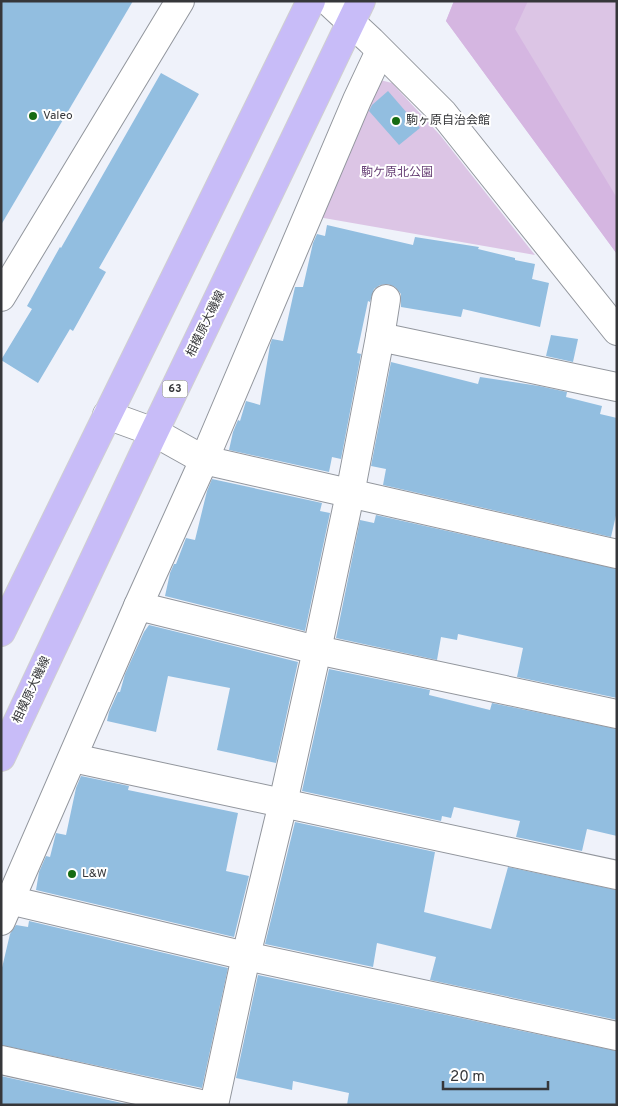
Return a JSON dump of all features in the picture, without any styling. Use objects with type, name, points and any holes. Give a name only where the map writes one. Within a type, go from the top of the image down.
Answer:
[{"type":"main road","points":[[1,632],[311,1]]},
{"type":"main road","name":"相模原大磯線","points":[[1,757],[154,432],[356,12]]},
{"type":"street","points":[[1,297],[180,1]]},
{"type":"street","points":[[328,1],[356,12],[380,51],[443,113],[617,331]]},
{"type":"street","points":[[380,51],[357,100],[204,460],[138,606],[73,758],[4,906],[617,1036]]},
{"type":"street","points":[[214,1105],[246,956],[317,650],[350,494],[386,299]]},
{"type":"street","points":[[380,337],[617,386]]},
{"type":"street","points":[[107,415],[154,432],[204,460],[617,554]]},
{"type":"street","points":[[138,606],[317,650],[617,714]]},
{"type":"street","points":[[73,758],[617,875]]},
{"type":"street","points":[[1,1060],[205,1105]]},
{"type":"green space","points":[[454,1],[617,1],[617,254],[446,21]]},
{"type":"green space","name":"駒ケ原北公園","points":[[376,79],[392,83],[440,135],[535,255],[318,217]]},
{"type":"shaded area","points":[[454,1],[528,1],[515,29],[617,198],[617,254],[446,21]]},
{"type":"building","name":"Valeo","points":[[1,1],[133,1],[1,225]]},
{"type":"building","points":[[161,73],[199,94],[99,268],[106,272],[73,331],[70,329],[38,383],[1,360],[32,309],[27,306]]},
{"type":"building","name":"駒ヶ原自治会館","points":[[388,91],[420,128],[399,145],[369,111],[372,105]]},
{"type":"building","points":[[327,225],[413,245],[415,237],[479,247],[478,249],[535,264],[532,279],[549,283],[540,327],[463,309],[461,317],[401,307],[401,294],[395,287],[388,284],[380,285],[374,289],[370,302],[368,301],[357,353],[361,354],[341,459],[332,457],[329,472],[229,450],[233,432],[238,420],[240,421],[246,401],[260,405],[272,339],[283,341],[295,287],[303,287],[313,243],[317,234],[325,236]]},
{"type":"building","points":[[551,335],[578,339],[573,362],[546,356]]},
{"type":"building","points":[[391,362],[478,384],[480,377],[539,386],[567,392],[566,397],[602,406],[600,414],[617,418],[617,511],[611,537],[383,485],[386,469],[371,466]]},
{"type":"building","points":[[212,479],[322,503],[320,511],[330,513],[305,631],[165,596],[170,573],[174,564],[176,564],[186,538],[195,540],[207,491]]},
{"type":"building","points":[[376,515],[617,569],[617,698],[517,677],[523,648],[458,634],[457,640],[441,637],[437,660],[336,638],[360,520],[374,523]]},
{"type":"building","points":[[149,625],[298,662],[276,763],[217,750],[230,688],[168,676],[156,732],[107,721],[109,712],[118,692],[120,692],[125,674]]},
{"type":"building","points":[[329,669],[430,690],[429,695],[490,710],[492,703],[617,729],[617,836],[587,829],[582,851],[516,837],[520,821],[454,807],[451,818],[442,816],[441,821],[302,791]]},
{"type":"building","points":[[81,776],[129,786],[128,790],[238,813],[226,871],[249,876],[234,937],[36,890],[39,872],[46,856],[50,857],[56,833],[66,835],[76,788]]},
{"type":"building","points":[[295,822],[435,852],[424,912],[491,929],[508,867],[617,890],[617,1020],[430,980],[436,957],[377,943],[373,967],[265,944]]},
{"type":"building","points":[[29,921],[228,968],[202,1088],[1,1045],[1,972],[10,934],[16,925],[28,927]]},
{"type":"building","points":[[258,975],[617,1051],[617,1105],[347,1105],[349,1093],[293,1081],[292,1090],[236,1078]]},
{"type":"building","points":[[1,1076],[131,1105],[1,1105]]},
{"type":"place","name":"Valeo","points":[[33,116]]},
{"type":"place","name":"駒ヶ原自治会館","points":[[396,121]]},
{"type":"place","name":"L&W","points":[[72,874]]}]
